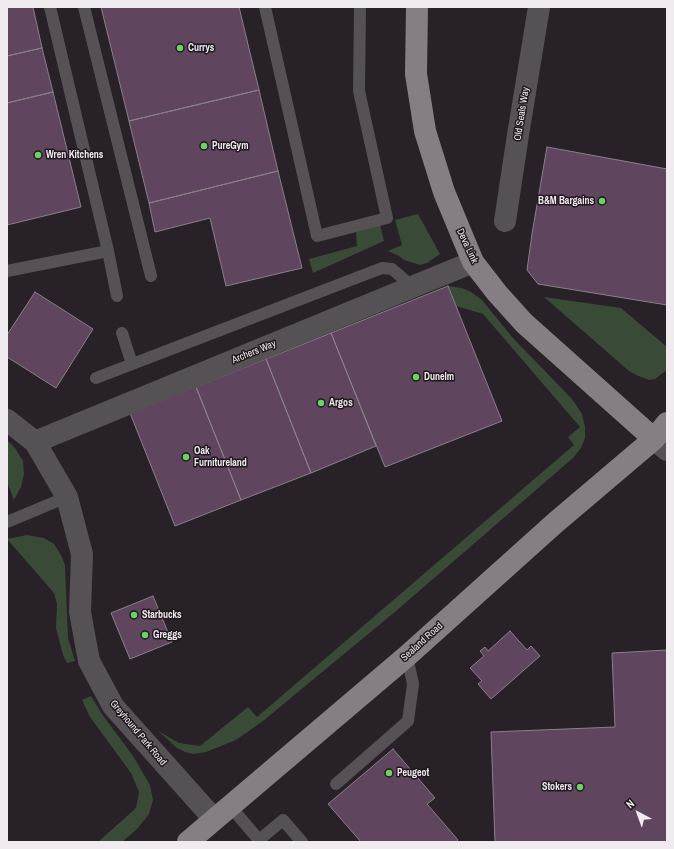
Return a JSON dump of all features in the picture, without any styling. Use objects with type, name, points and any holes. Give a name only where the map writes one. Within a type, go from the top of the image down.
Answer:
[{"type":"main road","name":"Deva Link","points":[[417,7],[416,74],[425,130],[444,192],[473,262],[497,293],[524,323],[664,437]]},
{"type":"main road","name":"Sealand Road","points":[[188,842],[407,656],[555,523],[664,437]]},
{"type":"street","name":"Old Seals Way","points":[[505,221],[540,7]]},
{"type":"street","name":"Archers Way","points":[[35,442],[473,262]]},
{"type":"street","name":"Greyhound Park Road","points":[[7,420],[35,442],[67,497],[82,554],[80,612],[88,661],[113,706],[222,813]]},
{"type":"lane","points":[[50,7],[108,251],[117,296]]},
{"type":"lane","points":[[84,7],[151,276]]},
{"type":"lane","points":[[265,7],[317,236],[387,218],[359,91],[360,7]]},
{"type":"lane","points":[[7,271],[108,251]]},
{"type":"lane","points":[[96,378],[382,268],[392,269],[413,287]]},
{"type":"lane","points":[[122,333],[132,364]]},
{"type":"lane","points":[[7,522],[67,497]]},
{"type":"lane","points":[[336,784],[408,721],[413,684],[407,656]]},
{"type":"lane","points":[[222,813],[259,840],[283,820],[302,842]]},
{"type":"green space","points":[[418,214],[440,254],[427,263],[420,265],[404,260],[388,251],[402,245],[395,220]]},
{"type":"green space","points":[[380,224],[384,241],[313,273],[309,259],[357,246],[356,231]]},
{"type":"green space","points":[[448,286],[462,288],[471,292],[482,300],[512,337],[572,399],[582,414],[585,427],[585,438],[581,448],[573,458],[396,611],[263,721],[236,740],[206,752],[193,754],[177,748],[158,731],[179,743],[200,746],[248,707],[257,717],[574,445],[568,437],[580,427],[483,314],[456,306]]},
{"type":"green space","points":[[544,297],[621,308],[667,347],[667,370],[655,379],[649,380],[629,371]]},
{"type":"green space","points":[[7,440],[15,448],[23,461],[24,474],[21,487],[14,500],[7,482]]},
{"type":"green space","points":[[27,535],[44,538],[54,544],[65,565],[68,638],[75,661],[67,663],[63,655],[56,628],[57,604],[54,593],[7,539]]},
{"type":"green space","points":[[91,696],[102,714],[133,756],[150,785],[153,800],[149,814],[137,829],[122,842],[98,842],[136,808],[139,792],[131,773],[90,717],[82,700]]},
{"type":"building","points":[[33,7],[42,48],[7,56],[7,8]]},
{"type":"building","name":"Currys","points":[[101,7],[239,7],[259,90],[129,121]]},
{"type":"building","points":[[42,48],[53,92],[7,103],[7,56]]},
{"type":"building","name":"PureGym","points":[[259,90],[278,171],[149,203],[129,121]]},
{"type":"building","name":"Wren Kitchens","points":[[53,92],[81,207],[7,225],[7,103]]},
{"type":"building","name":"B&M Bargains","points":[[547,147],[667,169],[667,305],[538,284],[527,270]]},
{"type":"building","points":[[278,171],[302,268],[226,286],[210,218],[155,232],[149,203]]},
{"type":"building","name":"Dunelm","points":[[448,286],[502,421],[385,467],[331,333]]},
{"type":"building","points":[[35,292],[93,329],[56,388],[7,357],[7,335]]},
{"type":"building","name":"Argos","points":[[331,333],[376,446],[311,473],[266,359]]},
{"type":"building","points":[[266,359],[311,473],[241,500],[196,387]]},
{"type":"building","name":"Oak Furnitureland","points":[[196,387],[241,500],[175,526],[130,413]]},
{"type":"building","points":[[153,596],[172,642],[130,659],[111,613]]},
{"type":"building","points":[[510,631],[527,650],[531,646],[540,656],[491,699],[478,684],[482,681],[470,668],[484,656],[480,651],[485,647],[488,651]]},
{"type":"building","name":"Stokers","points":[[667,650],[667,842],[495,842],[491,732],[615,727],[612,653]]},
{"type":"building","name":"Peugeot","points":[[393,749],[435,798],[427,804],[458,840],[456,842],[361,842],[328,804]]},
{"type":"place","name":"Currys","points":[[180,48]]},
{"type":"place","name":"PureGym","points":[[204,146]]},
{"type":"place","name":"Wren Kitchens","points":[[38,155]]},
{"type":"place","name":"B&M Bargains","points":[[602,201]]},
{"type":"place","name":"Dunelm","points":[[416,377]]},
{"type":"place","name":"Argos","points":[[321,403]]},
{"type":"place","name":"Oak Furnitureland","points":[[186,457]]},
{"type":"place","name":"Starbucks","points":[[134,615]]},
{"type":"place","name":"Greggs","points":[[145,635]]},
{"type":"place","name":"Peugeot","points":[[389,773]]},
{"type":"place","name":"Stokers","points":[[580,787]]}]
